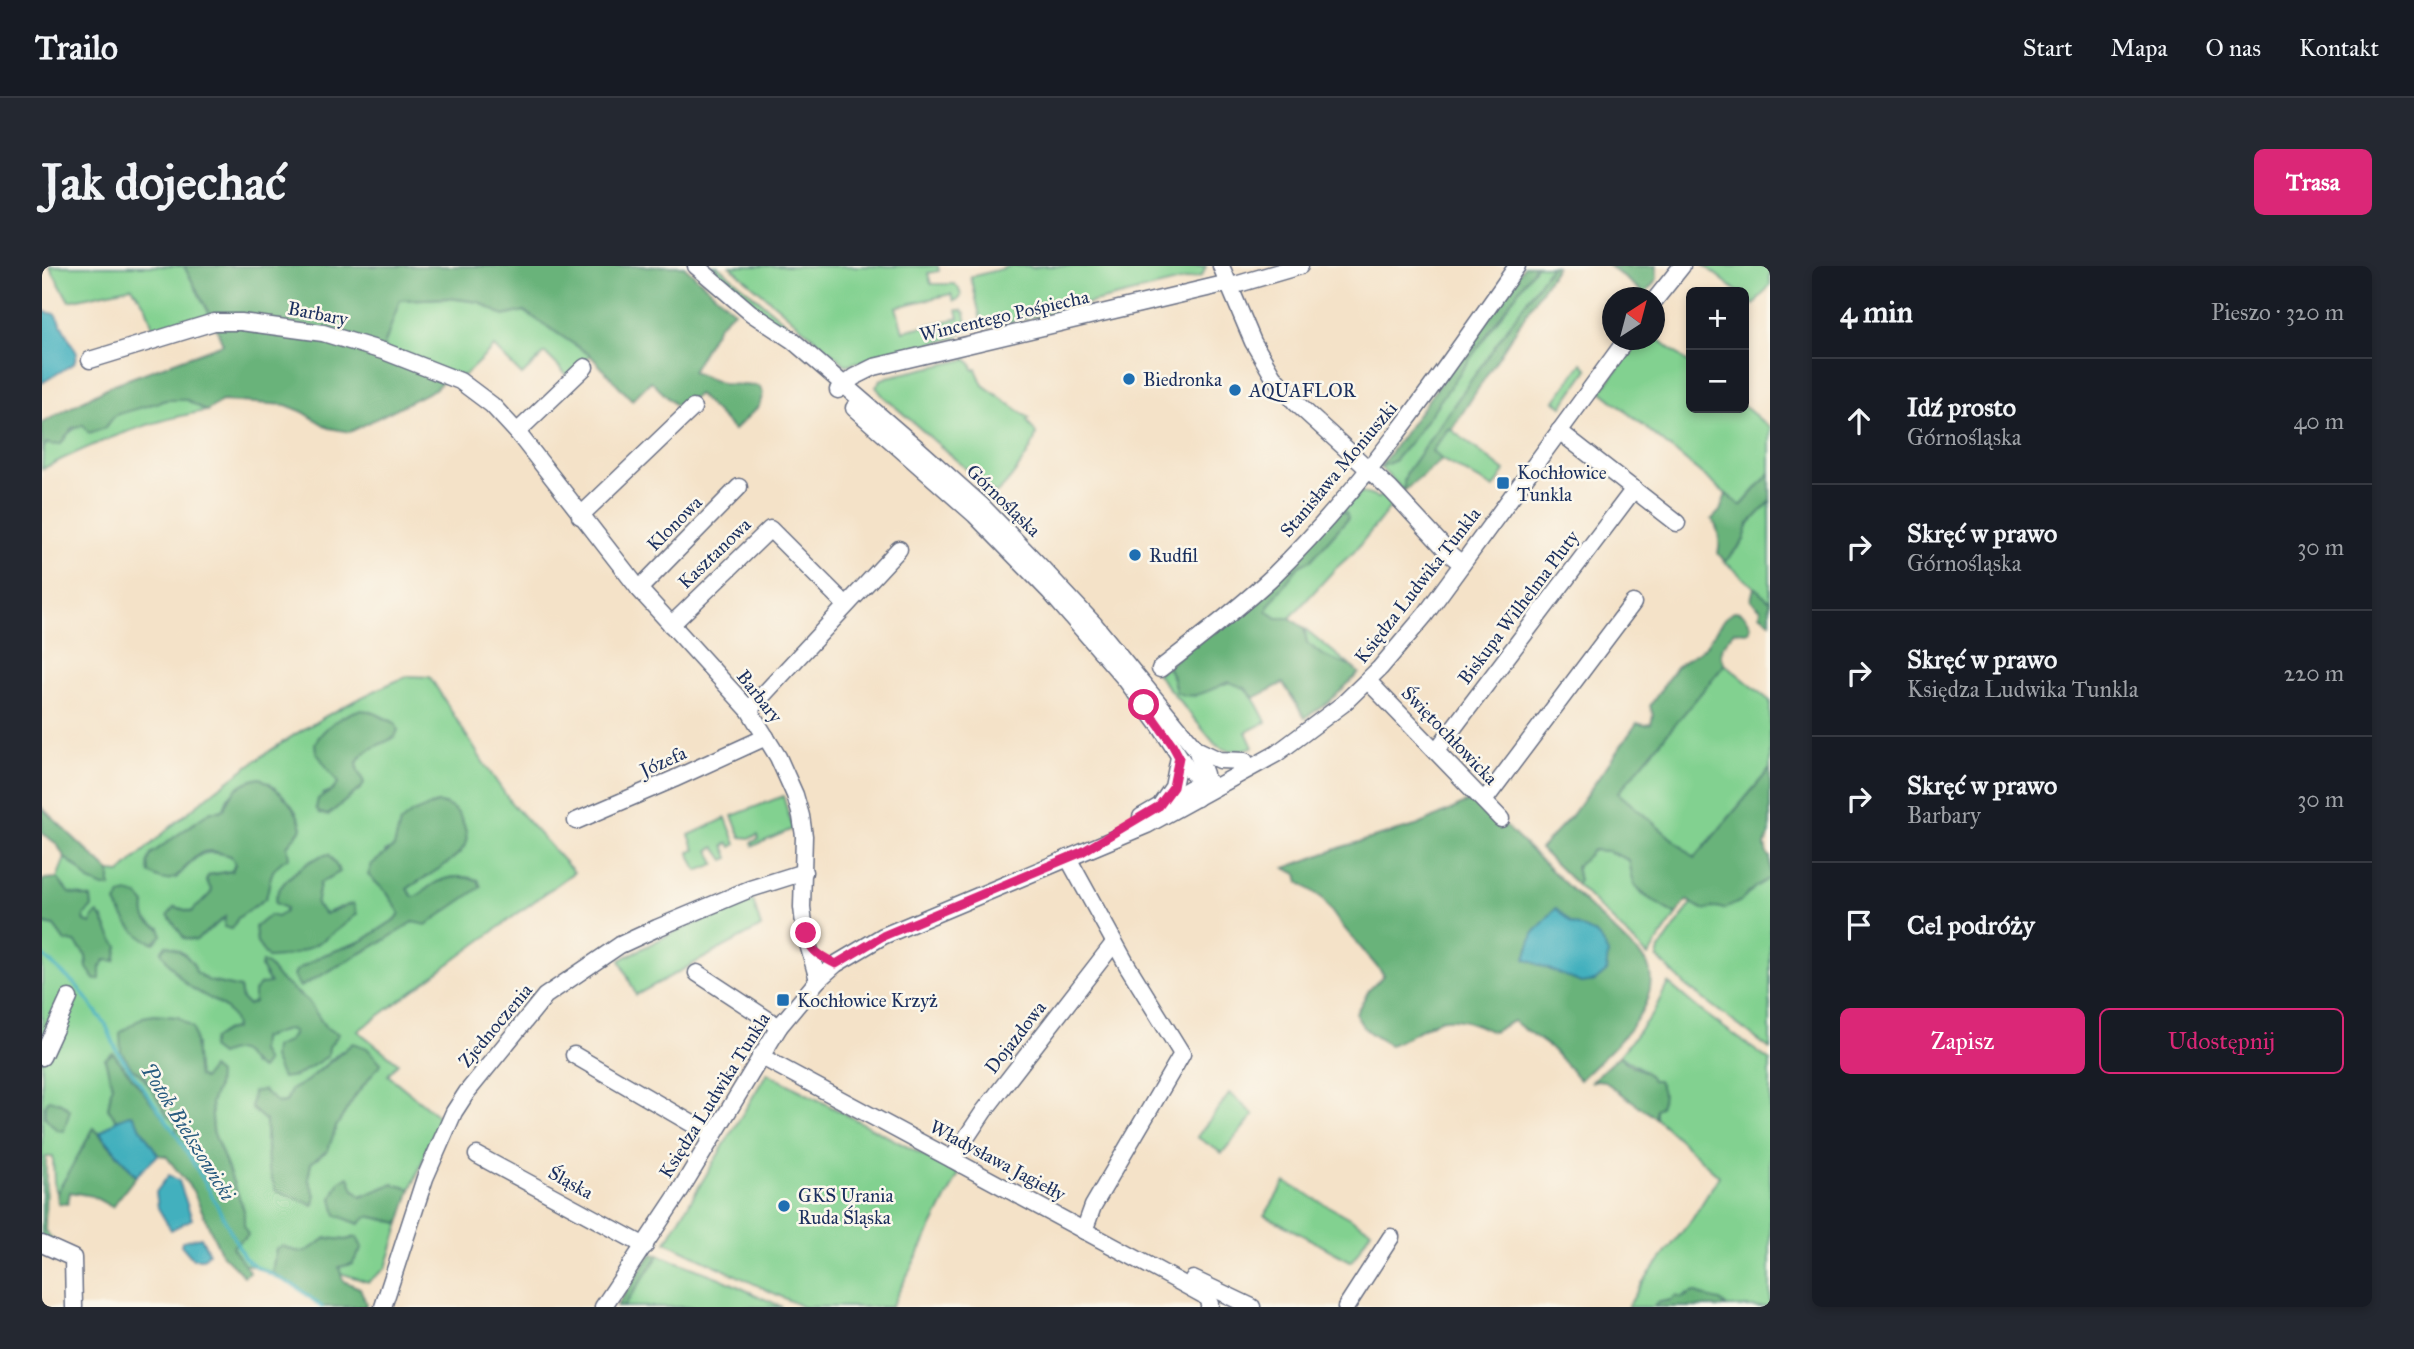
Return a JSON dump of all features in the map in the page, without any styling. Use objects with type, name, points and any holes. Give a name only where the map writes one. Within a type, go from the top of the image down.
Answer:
[{"type":"street","name":"Górnośląska","points":[[696,266],[839,389],[975,515],[1049,592],[1126,680],[1194,775],[1211,784]]},
{"type":"street","points":[[1221,266],[1257,351],[1273,376],[1296,404],[1390,489],[1462,564]]},
{"type":"street","name":"Wincentego Pośpiecha","points":[[839,389],[874,367],[1228,284],[1235,285],[1300,266]]},
{"type":"street","name":"Stanisława Moniuszki","points":[[1160,669],[1270,579],[1339,505],[1410,418],[1517,266]]},
{"type":"street","points":[[1665,287],[1682,266]]},
{"type":"street","name":"Barbary","points":[[90,360],[214,322],[241,322],[323,332],[386,352],[460,381],[492,405],[517,432],[639,589],[748,710],[766,737],[786,774],[801,816],[804,873],[802,907],[818,980]]},
{"type":"street","name":"Księdza Ludwika Tunkla","points":[[1075,855],[1159,806],[1211,784],[1298,739],[1368,681],[1424,615],[1619,350]]},
{"type":"street","points":[[517,432],[585,367]]},
{"type":"street","name":"Górnośląska","points":[[839,389],[946,473],[1003,527],[1094,624],[1196,748],[1211,784]]},
{"type":"street","points":[[580,516],[693,408]]},
{"type":"street","points":[[1559,431],[1677,523]]},
{"type":"street","name":"Klonowa","points":[[639,589],[739,487]]},
{"type":"street","name":"Biskupa Wilhelma Pluty","points":[[1436,751],[1633,489]]},
{"type":"street","name":"Kasztanowa","points":[[671,625],[771,528],[846,605]]},
{"type":"street","points":[[748,710],[899,549]]},
{"type":"street","points":[[1484,801],[1633,603]]},
{"type":"street","name":"Świętochłowicka","points":[[1368,681],[1501,819]]},
{"type":"street","name":"Józefa","points":[[576,821],[766,737]]},
{"type":"street","name":"Księdza Ludwika Tunkla","points":[[603,1307],[645,1246],[779,1027],[818,980],[836,964],[883,936],[1128,834],[1197,797],[1245,761],[1298,739]]},
{"type":"street","name":"Górnośląska","points":[[1196,748],[1219,760],[1245,761]]},
{"type":"street","points":[[1159,806],[1173,787],[1179,757]]},
{"type":"street","points":[[1075,855],[1114,943],[1182,1054],[1093,1206],[1084,1231]]},
{"type":"street","name":"Zjednoczenia","points":[[383,1307],[425,1178],[454,1112],[545,996],[585,967],[645,933],[750,889],[804,873]]},
{"type":"street","name":"Dojazdowa","points":[[952,1159],[984,1111],[1114,943]]},
{"type":"street","points":[[809,946],[820,956],[836,964]]},
{"type":"street","points":[[697,973],[779,1027]]},
{"type":"street","points":[[42,1057],[69,998]]},
{"type":"street","points":[[574,1055],[713,1136]]},
{"type":"street","name":"Władysława Jagiełły","points":[[761,1056],[1205,1296],[1209,1307]]},
{"type":"street","name":"Śląska","points":[[477,1154],[645,1246]]},
{"type":"street","points":[[1346,1307],[1391,1237]]},
{"type":"street","points":[[42,1244],[73,1258],[74,1307]]},
{"type":"street","points":[[1174,1279],[1187,1276],[1252,1307]]},
{"type":"green space","points":[[49,266],[184,266],[212,318],[155,333],[146,307],[132,287],[69,301]]},
{"type":"green space","points":[[184,266],[684,266],[734,311],[718,326],[692,372],[723,384],[759,386],[763,393],[759,406],[734,430],[698,394],[680,410],[651,381],[632,400],[590,355],[524,311],[504,316],[479,302],[448,298],[400,300],[381,355],[446,378],[435,389],[350,432],[329,428],[286,405],[222,401],[206,411],[187,400],[166,400],[115,415],[105,428],[89,433],[83,425],[72,428],[61,444],[46,443],[42,452],[42,423],[112,385],[223,344]]},
{"type":"green space","points":[[711,266],[718,266],[840,368],[829,364],[795,340]]},
{"type":"green space","points":[[730,266],[938,266],[939,271],[928,273],[931,284],[954,284],[961,295],[959,299],[954,301],[951,294],[896,307],[903,331],[959,318],[957,310],[965,313],[968,329],[955,338],[846,365]]},
{"type":"green space","points":[[1012,266],[1206,266],[1202,276],[986,328],[982,325],[971,277]]},
{"type":"green space","points":[[1524,266],[1536,266],[1412,440],[1394,461],[1380,467]]},
{"type":"green space","points":[[1536,266],[1551,266],[1407,472],[1404,491],[1380,467],[1394,461],[1412,440]]},
{"type":"green space","points":[[1551,266],[1557,266],[1452,429],[1448,428],[1432,451],[1442,460],[1404,491],[1407,472]]},
{"type":"green space","points":[[1609,266],[1656,266],[1657,279],[1651,287],[1636,287]]},
{"type":"green space","points":[[1705,266],[1770,266],[1770,285],[1754,305],[1749,301],[1749,287],[1732,287]]},
{"type":"green space","points":[[448,298],[479,302],[504,316],[524,311],[590,355],[569,377],[545,353],[522,375],[494,347],[464,376],[381,355],[399,300]]},
{"type":"green space","points":[[1665,344],[1686,361],[1686,413],[1749,413],[1749,410],[1770,428],[1770,473],[1741,506],[1601,391],[1632,350],[1665,350]]},
{"type":"green space","points":[[967,359],[973,370],[976,369],[983,385],[1029,418],[1027,421],[1036,433],[1020,465],[995,494],[876,387],[880,380],[887,377]]},
{"type":"green space","points":[[1582,363],[1588,369],[1562,406],[1555,401]]},
{"type":"green space","points":[[166,400],[187,400],[206,411],[164,420],[122,434],[42,469],[43,447],[48,444],[62,439],[84,425],[89,432],[105,428],[115,415]]},
{"type":"green space","points":[[1449,428],[1505,471],[1494,488],[1442,460],[1432,451]]},
{"type":"green space","points":[[1770,473],[1770,502],[1748,525],[1744,540],[1725,562],[1718,553],[1718,535],[1712,519],[1720,511],[1726,494],[1741,506]]},
{"type":"green space","points":[[1362,492],[1378,498],[1382,495],[1392,505],[1354,552],[1290,618],[1277,619],[1267,611],[1269,605],[1299,566],[1311,560],[1348,518],[1340,511]]},
{"type":"green space","points":[[1770,502],[1770,601],[1725,562],[1744,540],[1748,525]]},
{"type":"green space","points":[[1340,511],[1346,512],[1348,518],[1311,560],[1299,566],[1267,611],[1277,618],[1290,618],[1304,628],[1307,643],[1322,655],[1352,667],[1359,673],[1329,702],[1305,718],[1283,683],[1254,698],[1245,688],[1229,682],[1196,695],[1176,692],[1172,674],[1167,667]]},
{"type":"green space","points":[[1754,587],[1770,601],[1770,622],[1760,614],[1761,609],[1751,600]]},
{"type":"green space","points":[[1733,611],[1746,617],[1751,625],[1749,632],[1734,631],[1721,651],[1725,664],[1618,793],[1695,858],[1770,769],[1770,833],[1765,845],[1770,857],[1770,878],[1755,887],[1741,901],[1725,909],[1716,907],[1703,910],[1687,900],[1676,915],[1637,887],[1629,860],[1608,851],[1593,850],[1576,867],[1579,881],[1576,884],[1540,849],[1573,814],[1637,723],[1651,724],[1653,715],[1650,706],[1676,667],[1705,647],[1724,619]]},
{"type":"green space","points":[[1304,628],[1352,667],[1322,655],[1307,643]]},
{"type":"green space","points":[[1725,664],[1770,701],[1770,769],[1695,858],[1617,793]]},
{"type":"green space","points":[[1167,667],[1175,682],[1194,696],[1229,682],[1248,692],[1266,722],[1246,732],[1253,747],[1229,750],[1215,744],[1156,673]]},
{"type":"green space","points":[[430,677],[512,804],[574,872],[358,1031],[398,1063],[388,1075],[443,1120],[411,1189],[392,1184],[361,1197],[354,1191],[349,1178],[340,1181],[332,1198],[368,1216],[400,1223],[386,1268],[368,1282],[340,1273],[338,1267],[352,1264],[362,1248],[356,1237],[346,1240],[326,1238],[301,1252],[283,1247],[276,1249],[272,1273],[242,1264],[232,1247],[244,1225],[244,1210],[213,1131],[211,1103],[217,1088],[198,1076],[196,1044],[131,1067],[145,1080],[177,1125],[176,1134],[113,1053],[105,1059],[112,1085],[108,1109],[117,1120],[100,1133],[93,1129],[57,1193],[53,1157],[46,1157],[45,1231],[55,1242],[42,1242],[42,923],[54,926],[65,941],[75,942],[86,956],[87,968],[100,967],[118,946],[108,936],[103,918],[91,924],[85,923],[80,895],[69,894],[57,878],[65,858],[90,879],[110,887],[110,872],[120,873],[202,800],[262,756],[324,717],[402,678]],"holes":[[[370,711],[395,723],[395,737],[366,752],[358,762],[357,769],[364,783],[362,787],[328,815],[320,813],[323,794],[333,790],[338,784],[328,770]],[[270,783],[294,809],[302,828],[287,846],[288,857],[273,870],[266,898],[243,914],[226,917],[196,940],[175,907],[192,912],[212,891],[206,880],[209,875],[232,871],[235,864],[231,856],[205,853],[176,878],[151,854],[224,809],[228,797]],[[437,803],[445,804],[461,852],[407,889],[413,898],[448,878],[466,877],[478,880],[385,940],[300,987],[321,956],[362,941],[397,918],[400,913],[387,893],[385,852],[394,847],[405,827],[424,809]],[[320,856],[320,883],[316,905],[325,914],[341,907],[268,958],[269,915],[277,917],[285,912],[284,883]],[[173,947],[196,972],[209,981],[240,988],[242,999],[248,1005],[271,983],[268,965],[278,978],[307,1001],[326,1028],[328,1056],[296,1076],[286,1044],[294,1032],[289,1029],[261,1038],[260,1051],[266,1062],[253,1065],[244,1052],[235,1049],[225,1031],[235,1029],[230,1012],[213,1001]],[[341,1051],[381,1063],[355,1096],[336,1127],[328,1150],[311,1163],[308,1179],[315,1195],[313,1205],[276,1190],[266,1145],[266,1121],[278,1103],[286,1102],[291,1090],[307,1081]]]},
{"type":"green space","points":[[359,710],[370,711],[395,723],[398,730],[395,737],[361,757],[357,767],[364,783],[362,787],[328,815],[320,813],[316,808],[318,799],[333,790],[338,783],[316,752],[315,743],[334,722]]},
{"type":"green space","points":[[260,778],[286,799],[300,820],[302,828],[287,846],[289,857],[274,870],[266,898],[238,918],[232,929],[224,927],[225,917],[196,940],[184,938],[168,915],[175,907],[192,912],[212,891],[206,880],[209,875],[232,871],[235,864],[231,856],[207,851],[168,880],[149,873],[148,862],[151,854],[211,811],[224,809],[229,797],[242,784]]},
{"type":"green space","points":[[783,796],[793,829],[753,846],[752,842],[759,839],[758,835],[741,837],[732,816]]},
{"type":"green space","points":[[1476,798],[1646,961],[1651,977],[1649,994],[1642,1010],[1619,1041],[1580,1080],[1551,1048],[1513,1021],[1493,1032],[1464,1021],[1441,1020],[1390,1045],[1375,1036],[1361,1024],[1356,1013],[1369,990],[1384,975],[1322,898],[1299,882],[1297,874],[1285,868],[1345,846],[1419,825]]},
{"type":"green space","points":[[437,803],[449,806],[458,813],[465,828],[466,842],[450,861],[407,889],[413,897],[437,882],[460,877],[478,880],[481,887],[426,925],[413,922],[300,987],[294,976],[296,971],[321,956],[362,941],[397,918],[400,913],[387,893],[368,875],[372,864],[394,847],[400,823],[412,813]]},
{"type":"green space","points":[[42,808],[110,872],[110,887],[89,881],[65,858],[57,844],[42,833]]},
{"type":"green space","points":[[726,818],[736,844],[731,847],[729,843],[724,845],[729,858],[724,860],[715,847],[709,850],[715,864],[697,871],[689,852],[695,850],[689,835]]},
{"type":"green space","points":[[1593,850],[1608,851],[1629,860],[1634,883],[1642,894],[1676,915],[1648,956],[1576,884],[1579,881],[1576,866]]},
{"type":"green space","points":[[329,854],[340,872],[320,883],[316,905],[325,914],[353,903],[357,914],[338,930],[304,950],[268,958],[257,943],[255,927],[270,915],[277,917],[285,912],[286,908],[275,903],[287,879],[313,860]]},
{"type":"green space","points":[[57,878],[69,893],[91,898],[92,907],[84,915],[85,922],[91,924],[98,913],[118,946],[115,961],[105,960],[100,967],[100,979],[95,980],[87,968],[86,956],[75,942],[65,941],[54,926],[42,923],[42,881]]},
{"type":"green space","points":[[1770,878],[1770,1049],[1686,986],[1657,957],[1659,950],[1692,903],[1703,910],[1741,901],[1755,887]]},
{"type":"green space","points":[[128,893],[138,896],[145,904],[146,919],[160,928],[162,935],[154,943],[136,932],[119,910],[116,903],[120,895]]},
{"type":"green space","points":[[753,900],[761,927],[636,995],[620,960],[670,934]]},
{"type":"green space","points":[[166,945],[185,955],[196,972],[209,981],[240,988],[242,999],[248,1005],[254,1002],[254,991],[261,984],[270,983],[261,967],[262,962],[268,965],[278,978],[308,1001],[326,1028],[339,1034],[329,1047],[328,1056],[296,1076],[282,1078],[273,1058],[274,1047],[291,1038],[294,1032],[289,1029],[261,1038],[260,1051],[266,1062],[261,1069],[240,1051],[220,1055],[211,1048],[213,1039],[225,1031],[235,1029],[234,1021],[225,1008],[196,991],[181,978],[161,952]]},
{"type":"green space","points":[[1668,983],[1770,1061],[1770,1307],[1727,1307],[1704,1295],[1687,1294],[1682,1298],[1656,1303],[1654,1307],[1628,1307],[1642,1283],[1693,1218],[1719,1176],[1656,1118],[1654,1092],[1647,1074],[1620,1055],[1653,1013]]},
{"type":"green space","points":[[143,1017],[178,1017],[193,1028],[198,1076],[203,1079],[211,1068],[218,1074],[217,1088],[211,1103],[213,1131],[244,1210],[244,1225],[248,1235],[232,1247],[250,1272],[244,1276],[221,1253],[193,1191],[166,1156],[158,1155],[132,1114],[117,1120],[108,1109],[112,1085],[105,1059],[113,1053],[176,1134],[177,1125],[167,1115],[143,1075],[131,1067],[121,1051],[120,1033]]},
{"type":"green space","points":[[353,1043],[367,1048],[381,1063],[355,1096],[336,1127],[328,1150],[311,1163],[308,1179],[315,1195],[313,1205],[276,1191],[268,1168],[266,1121],[251,1108],[253,1092],[263,1090],[278,1103],[286,1102],[291,1090],[307,1081]]},
{"type":"green space","points":[[1620,1055],[1628,1064],[1647,1073],[1652,1080],[1658,1080],[1663,1097],[1660,1107],[1656,1109],[1656,1118],[1604,1081],[1590,1082]]},
{"type":"green space","points":[[767,1073],[959,1174],[891,1307],[803,1307],[666,1242]]},
{"type":"green space","points":[[1230,1093],[1254,1115],[1222,1153],[1197,1137]]},
{"type":"green space","points":[[49,1100],[61,1103],[70,1110],[64,1131],[57,1130],[45,1117],[45,1105]]},
{"type":"green space","points":[[94,1128],[136,1176],[112,1207],[92,1196],[70,1192],[68,1204],[58,1203],[57,1193]]},
{"type":"green space","points":[[349,1177],[354,1190],[361,1197],[392,1184],[411,1189],[400,1223],[368,1216],[359,1224],[336,1215],[332,1198],[340,1181]]},
{"type":"green space","points":[[1285,1182],[1371,1230],[1352,1262],[1265,1215]]},
{"type":"green space","points":[[357,1237],[362,1248],[352,1264],[339,1267],[343,1281],[360,1288],[365,1307],[322,1307],[297,1287],[272,1273],[276,1249],[283,1246],[301,1252],[326,1238],[346,1240]]},
{"type":"green space","points":[[651,1254],[659,1255],[623,1307],[616,1307]]},
{"type":"green space","points":[[659,1255],[720,1278],[782,1307],[623,1307]]},
{"type":"green space","points":[[1693,1292],[1720,1301],[1727,1307],[1654,1307],[1656,1303],[1671,1300],[1676,1296],[1682,1298]]},
{"type":"water","points":[[42,311],[55,314],[77,353],[74,363],[42,383]]},
{"type":"water","points":[[1556,908],[1571,923],[1596,934],[1603,942],[1608,954],[1606,972],[1595,981],[1581,983],[1525,959],[1533,934]]},
{"type":"water","points":[[132,1114],[158,1155],[136,1176],[100,1133],[117,1120]]},
{"type":"water","points":[[169,1175],[179,1181],[192,1219],[171,1230],[158,1208],[156,1192]]},
{"type":"water","points":[[201,1237],[209,1253],[203,1259],[193,1259],[181,1245],[182,1241]]},
{"type":"waterway","name":"Potok Bielszowicki","points":[[42,955],[77,986],[106,1025],[117,1051],[176,1134],[244,1257],[255,1266],[297,1287],[322,1307]]},
{"type":"place","name":"Biedronka","points":[[1129,379]]},
{"type":"place","name":"AQUAFLOR","points":[[1235,390]]},
{"type":"place","name":"Kochłowice Tunkla","points":[[1503,483]]},
{"type":"place","name":"Rudfil","points":[[1135,555]]},
{"type":"place","name":"Kochłowice Krzyż","points":[[783,1000]]},
{"type":"place","name":"GKS Urania Ruda Śląska","points":[[784,1206]]},
{"type":"route","points":[[806,933],[809,946],[820,956],[836,964],[883,936],[1082,852],[1159,806],[1173,787],[1179,757],[1144,705]]}]
